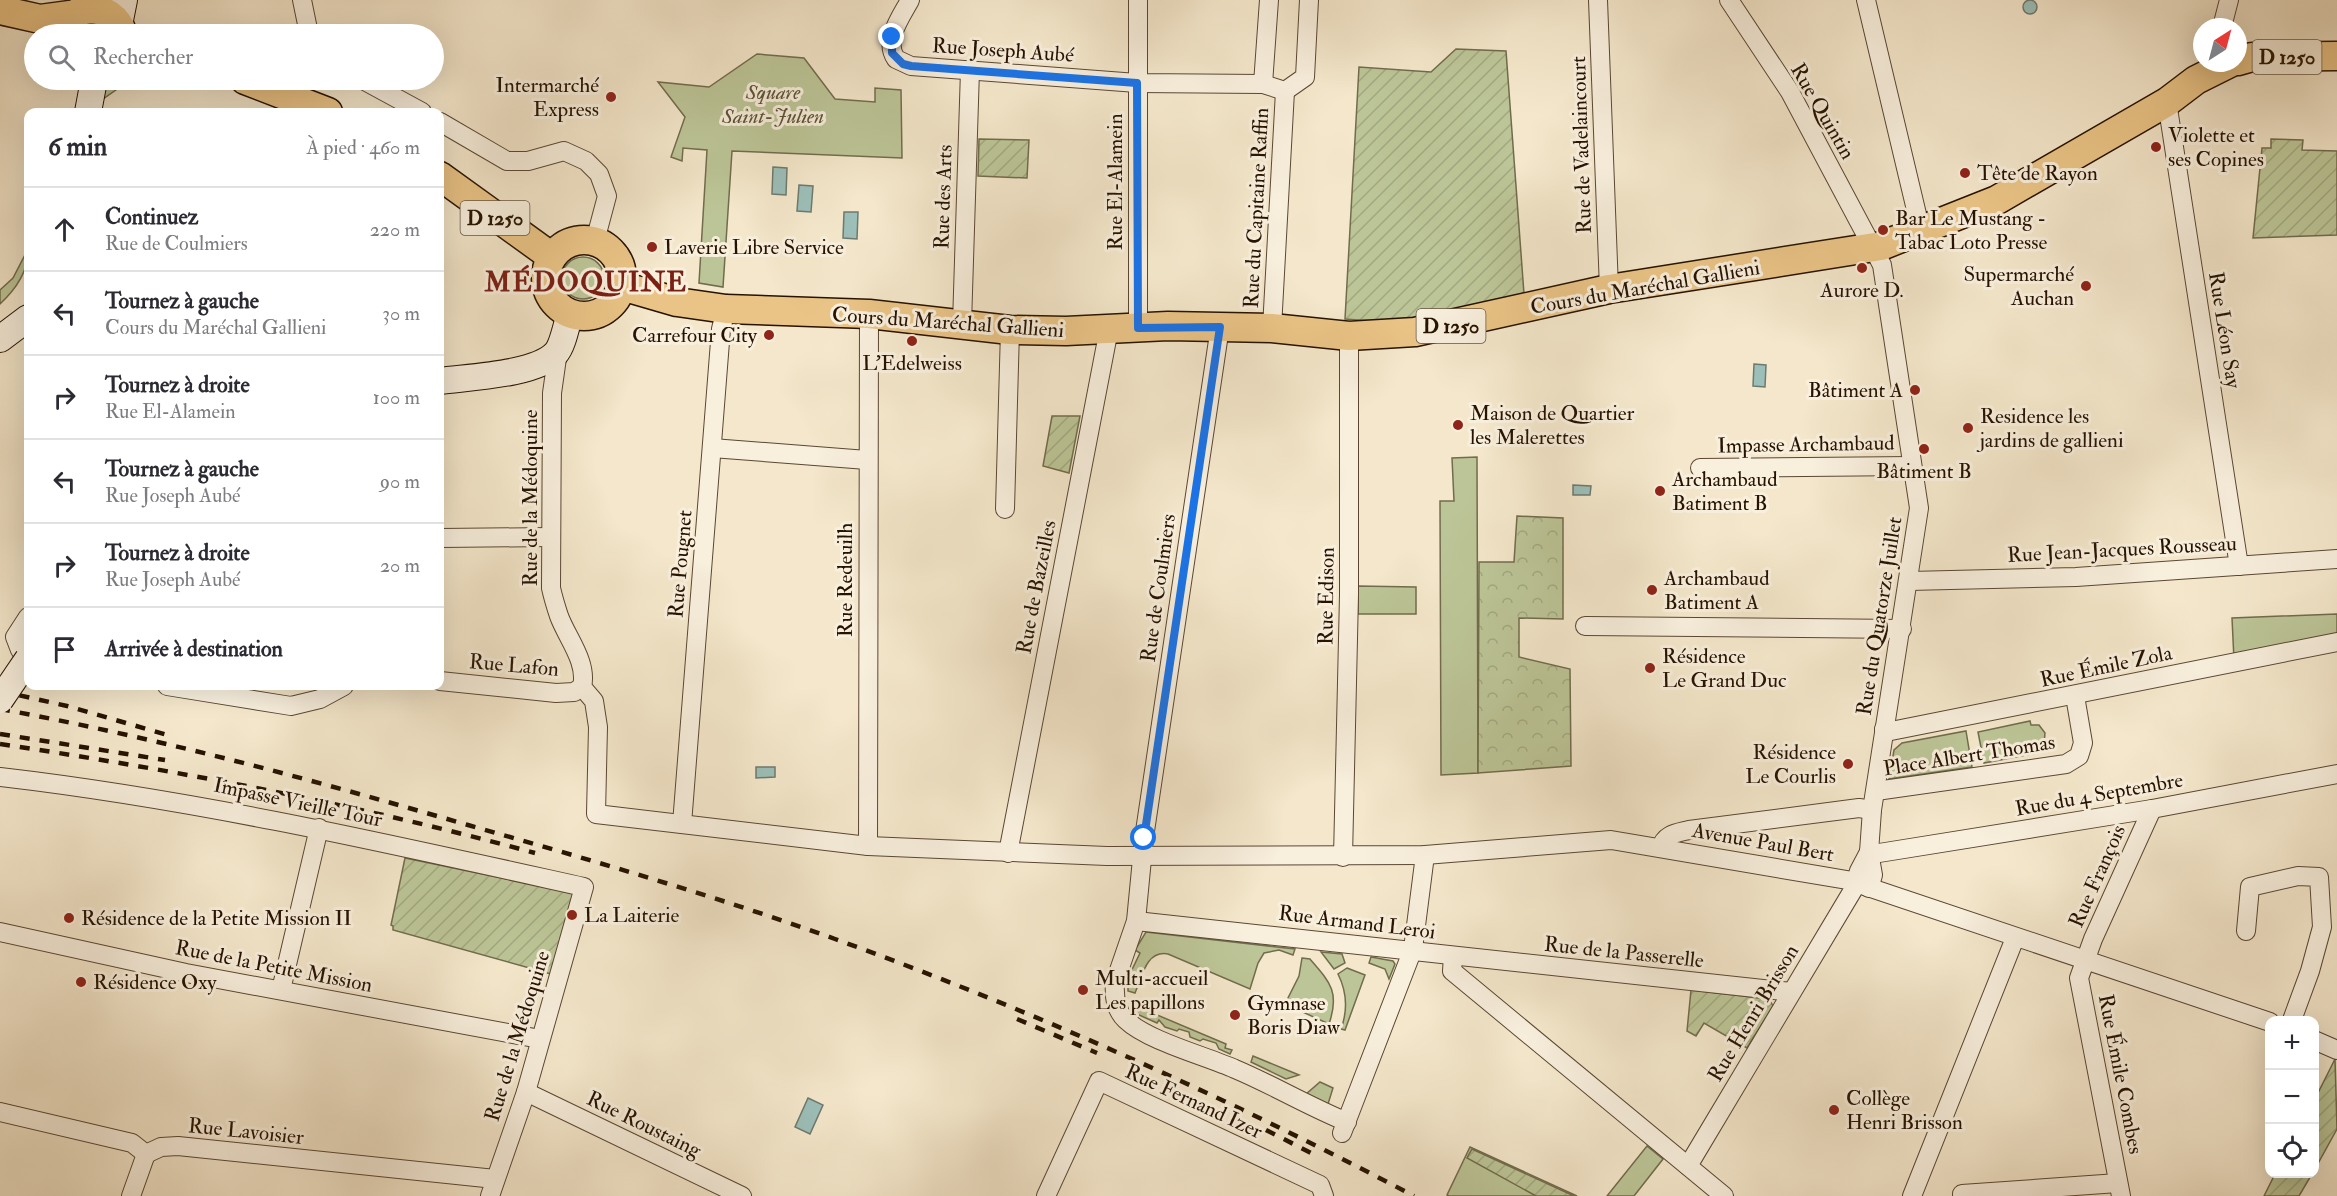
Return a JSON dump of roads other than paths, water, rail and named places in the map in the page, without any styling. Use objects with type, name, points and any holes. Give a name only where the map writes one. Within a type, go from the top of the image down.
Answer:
[{"type":"main road","points":[[0,10],[40,19],[98,10],[120,24]]},
{"type":"main road","points":[[0,23],[24,33]]},
{"type":"main road","name":"Cours du Maréchal Gallieni","points":[[2247,58],[2337,56]]},
{"type":"main road","name":"Cours du Maréchal Gallieni","points":[[622,286],[677,302],[726,309],[869,314],[1010,330],[1220,327],[1272,328],[1349,336],[1414,332],[1610,289],[1872,248],[1922,231],[1997,200],[2167,102],[2196,80],[2212,72]]},
{"type":"main road","points":[[271,90],[318,108]]},
{"type":"main road","name":"D 1250","points":[[444,179],[552,257]]},
{"type":"main road","points":[[595,241],[614,254],[620,264],[622,286],[617,299],[609,309],[597,315],[584,317],[570,314],[553,300],[548,290],[546,279],[552,257],[571,242],[595,241]]},
{"type":"street","points":[[302,0],[307,24]]},
{"type":"street","name":"Rue Joseph Aubé","points":[[910,0],[892,37],[892,53],[896,59],[911,66],[1137,83],[1263,84],[1285,91]]},
{"type":"street","name":"Rue El-Alamein","points":[[1138,0],[1138,328]]},
{"type":"street","points":[[1263,84],[1269,0]]},
{"type":"street","points":[[1285,91],[1305,78],[1310,0]]},
{"type":"street","name":"Rue de Vadelaincourt","points":[[1598,0],[1610,289]]},
{"type":"street","name":"Rue Quintin","points":[[1729,0],[1790,92],[1872,248]]},
{"type":"street","points":[[1866,0],[1922,231]]},
{"type":"street","points":[[2224,18],[2229,0]]},
{"type":"street","name":"Rue des Arts","points":[[962,324],[970,70]]},
{"type":"street","points":[[89,108],[92,90]]},
{"type":"street","points":[[381,90],[415,108]]},
{"type":"street","name":"Rue du Capitaine Raffin","points":[[1272,328],[1285,91]]},
{"type":"street","name":"Rue Léon Say","points":[[2167,102],[2239,566]]},
{"type":"street","points":[[444,124],[507,161],[528,161],[564,151],[586,161],[599,174],[607,196],[595,241]]},
{"type":"street","name":"Rue du Quatorze Juillet","points":[[1862,886],[1874,875],[1869,852],[1872,810],[1902,629],[1919,508],[1882,265],[1872,248]]},
{"type":"street","name":"Rue Pougnet","points":[[682,824],[721,329],[726,309]]},
{"type":"street","points":[[444,380],[536,366],[547,361],[558,351],[570,314]]},
{"type":"street","name":"Rue Redeuilh","points":[[868,846],[869,314]]},
{"type":"street","points":[[0,339],[24,321]]},
{"type":"street","name":"Rue de Coulmiers","points":[[1143,855],[1220,327]]},
{"type":"street","name":"Rue de Bazeilles","points":[[1008,853],[1109,329]]},
{"type":"street","points":[[1005,509],[1010,330]]},
{"type":"street","name":"Rue Edison","points":[[1343,857],[1349,595],[1349,336]]},
{"type":"street","name":"Rue de la Médoquine","points":[[558,351],[552,393],[551,588],[559,616],[581,663],[585,678],[582,687],[594,701],[598,728],[596,814]]},
{"type":"street","points":[[712,448],[867,460]]},
{"type":"street","name":"Impasse Archambaud","points":[[1700,468],[1912,466]]},
{"type":"street","points":[[444,538],[551,537]]},
{"type":"street","name":"Rue Jean-Jacques Rousseau","points":[[1909,581],[2076,577],[2337,559]]},
{"type":"street","points":[[24,623],[15,637],[24,651]]},
{"type":"street","points":[[1585,626],[1902,629]]},
{"type":"street","name":"Rue Émile Zola","points":[[1884,729],[1891,731],[2075,696],[2337,642]]},
{"type":"street","points":[[0,700],[24,658]]},
{"type":"street","name":"Rue Lafon","points":[[444,681],[556,693],[574,692],[582,687]]},
{"type":"street","points":[[192,690],[291,706],[320,699],[337,690]]},
{"type":"street","name":"Place Albert Thomas","points":[[1876,791],[2066,764],[2079,756],[2082,742],[2075,696]]},
{"type":"street","name":"Rue du 4 Septembre","points":[[1869,852],[1879,853],[2152,809],[2337,774]]},
{"type":"street","name":"Impasse Vieille Tour","points":[[0,777],[180,801],[319,828],[584,887]]},
{"type":"street","points":[[1661,848],[1662,842],[1670,835],[1689,830],[1859,808],[1872,810]]},
{"type":"street","name":"Rue François","points":[[2084,962],[2152,809]]},
{"type":"street","name":"Avenue Paul Bert","points":[[596,814],[868,846],[1008,853],[1343,857],[1425,855],[1611,840],[1862,886]]},
{"type":"street","points":[[281,990],[319,828]]},
{"type":"street","points":[[1143,855],[1136,921],[1114,982],[1116,1002],[1125,1019],[1143,1031],[1238,1070],[1345,1127],[1413,949],[1425,855]]},
{"type":"street","points":[[2246,931],[2250,887],[2298,876],[2319,877],[2322,927],[2310,971],[2293,1016]]},
{"type":"street","points":[[1862,886],[2084,962],[2265,1020]]},
{"type":"street","name":"Rue Henri Brisson","points":[[1688,1166],[1791,992],[1862,886]]},
{"type":"street","name":"Rue de la Médoquine","points":[[493,1188],[526,1092],[584,887]]},
{"type":"street","name":"Rue Armand Leroi","points":[[1136,921],[1413,949],[1453,956],[1452,971],[1725,1196]]},
{"type":"street","name":"Rue de la Petite Mission","points":[[0,932],[186,973],[540,1039]]},
{"type":"street","points":[[1912,1196],[2015,938]]},
{"type":"street","name":"Rue de la Passerelle","points":[[1453,956],[1791,992]]},
{"type":"street","name":"Rue Émile Combes","points":[[2084,962],[2079,978],[2119,1190]]},
{"type":"street","points":[[2319,1042],[2337,1050]]},
{"type":"street","name":"Rue Fernand Izer","points":[[1046,1196],[1099,1080],[1322,1191]]},
{"type":"street","name":"Rue Roustaing","points":[[526,1092],[742,1196]]},
{"type":"street","points":[[0,1112],[132,1143],[146,1154],[130,1196]]},
{"type":"street","name":"Rue Lavoisier","points":[[146,1154],[161,1147],[178,1146],[493,1188]]},
{"type":"street","points":[[1962,1194],[2119,1190]]},
{"type":"water","points":[[2030,0],[2035,2],[2037,7],[2035,12],[2030,14],[2025,12],[2023,7],[2025,2]]},
{"type":"water","points":[[773,167],[787,168],[786,195],[772,194]]},
{"type":"water","points":[[799,185],[813,186],[811,212],[797,211]]},
{"type":"water","points":[[844,212],[858,212],[857,239],[843,238]]},
{"type":"water","points":[[1754,364],[1766,365],[1765,387],[1753,386]]},
{"type":"water","points":[[1573,485],[1591,486],[1590,495],[1573,495]]},
{"type":"water","points":[[756,767],[775,767],[775,777],[756,778]]},
{"type":"water","points":[[808,1098],[823,1105],[810,1134],[795,1127]]},
{"type":"railway","points":[[0,691],[67,706],[171,736]]},
{"type":"railway","points":[[0,709],[118,733],[294,776],[607,865],[790,923],[983,996],[1129,1057],[1272,1124],[1414,1196]]},
{"type":"railway","points":[[0,734],[165,760]]},
{"type":"railway","points":[[0,744],[269,791],[403,820],[535,853]]},
{"type":"railway","points":[[1017,1019],[1097,1053]]},
{"type":"railway","points":[[1266,1130],[1317,1156]]},
{"type":"place","name":"Intermarché Express","points":[[611,97]]},
{"type":"place","name":"Violette et ses Copines","points":[[2156,147]]},
{"type":"place","name":"Tête de Rayon","points":[[1965,173]]},
{"type":"place","name":"Bar Le Mustang - Tabac Loto Presse","points":[[1883,230]]},
{"type":"place","name":"Laverie Libre Service","points":[[652,247]]},
{"type":"place","name":"Aurore D.","points":[[1862,268]]},
{"type":"place","name":"Supermarché Auchan","points":[[2086,286]]},
{"type":"place","name":"Carrefour City","points":[[769,335]]},
{"type":"place","name":"L'Edelweiss","points":[[912,341]]},
{"type":"place","name":"Bâtiment A","points":[[1915,390]]},
{"type":"place","name":"Maison de Quartier les Malerettes","points":[[1458,425]]},
{"type":"place","name":"Residence les jardins de gallieni","points":[[1968,428]]},
{"type":"place","name":"Bâtiment B","points":[[1924,449]]},
{"type":"place","name":"Archambaud Batiment B","points":[[1660,491]]},
{"type":"place","name":"Archambaud Batiment A","points":[[1652,590]]},
{"type":"place","name":"Résidence Le Grand Duc","points":[[1650,668]]},
{"type":"place","name":"Résidence Le Courlis","points":[[1848,764]]},
{"type":"place","name":"La Laiterie","points":[[572,915]]},
{"type":"place","name":"Résidence de la Petite Mission II","points":[[69,918]]},
{"type":"place","name":"Résidence Oxy","points":[[81,982]]},
{"type":"place","name":"Multi-accueil Les papillons","points":[[1083,990]]},
{"type":"place","name":"Gymnase Boris Diaw","points":[[1235,1015]]},
{"type":"place","name":"Collège Henri Brisson","points":[[1834,1110]]},
{"type":"district","name":"MÉDOQUINE","points":[[586,282]]},
{"type":"park label","name":"Square Saint-Julien","points":[[773,104]]}]
